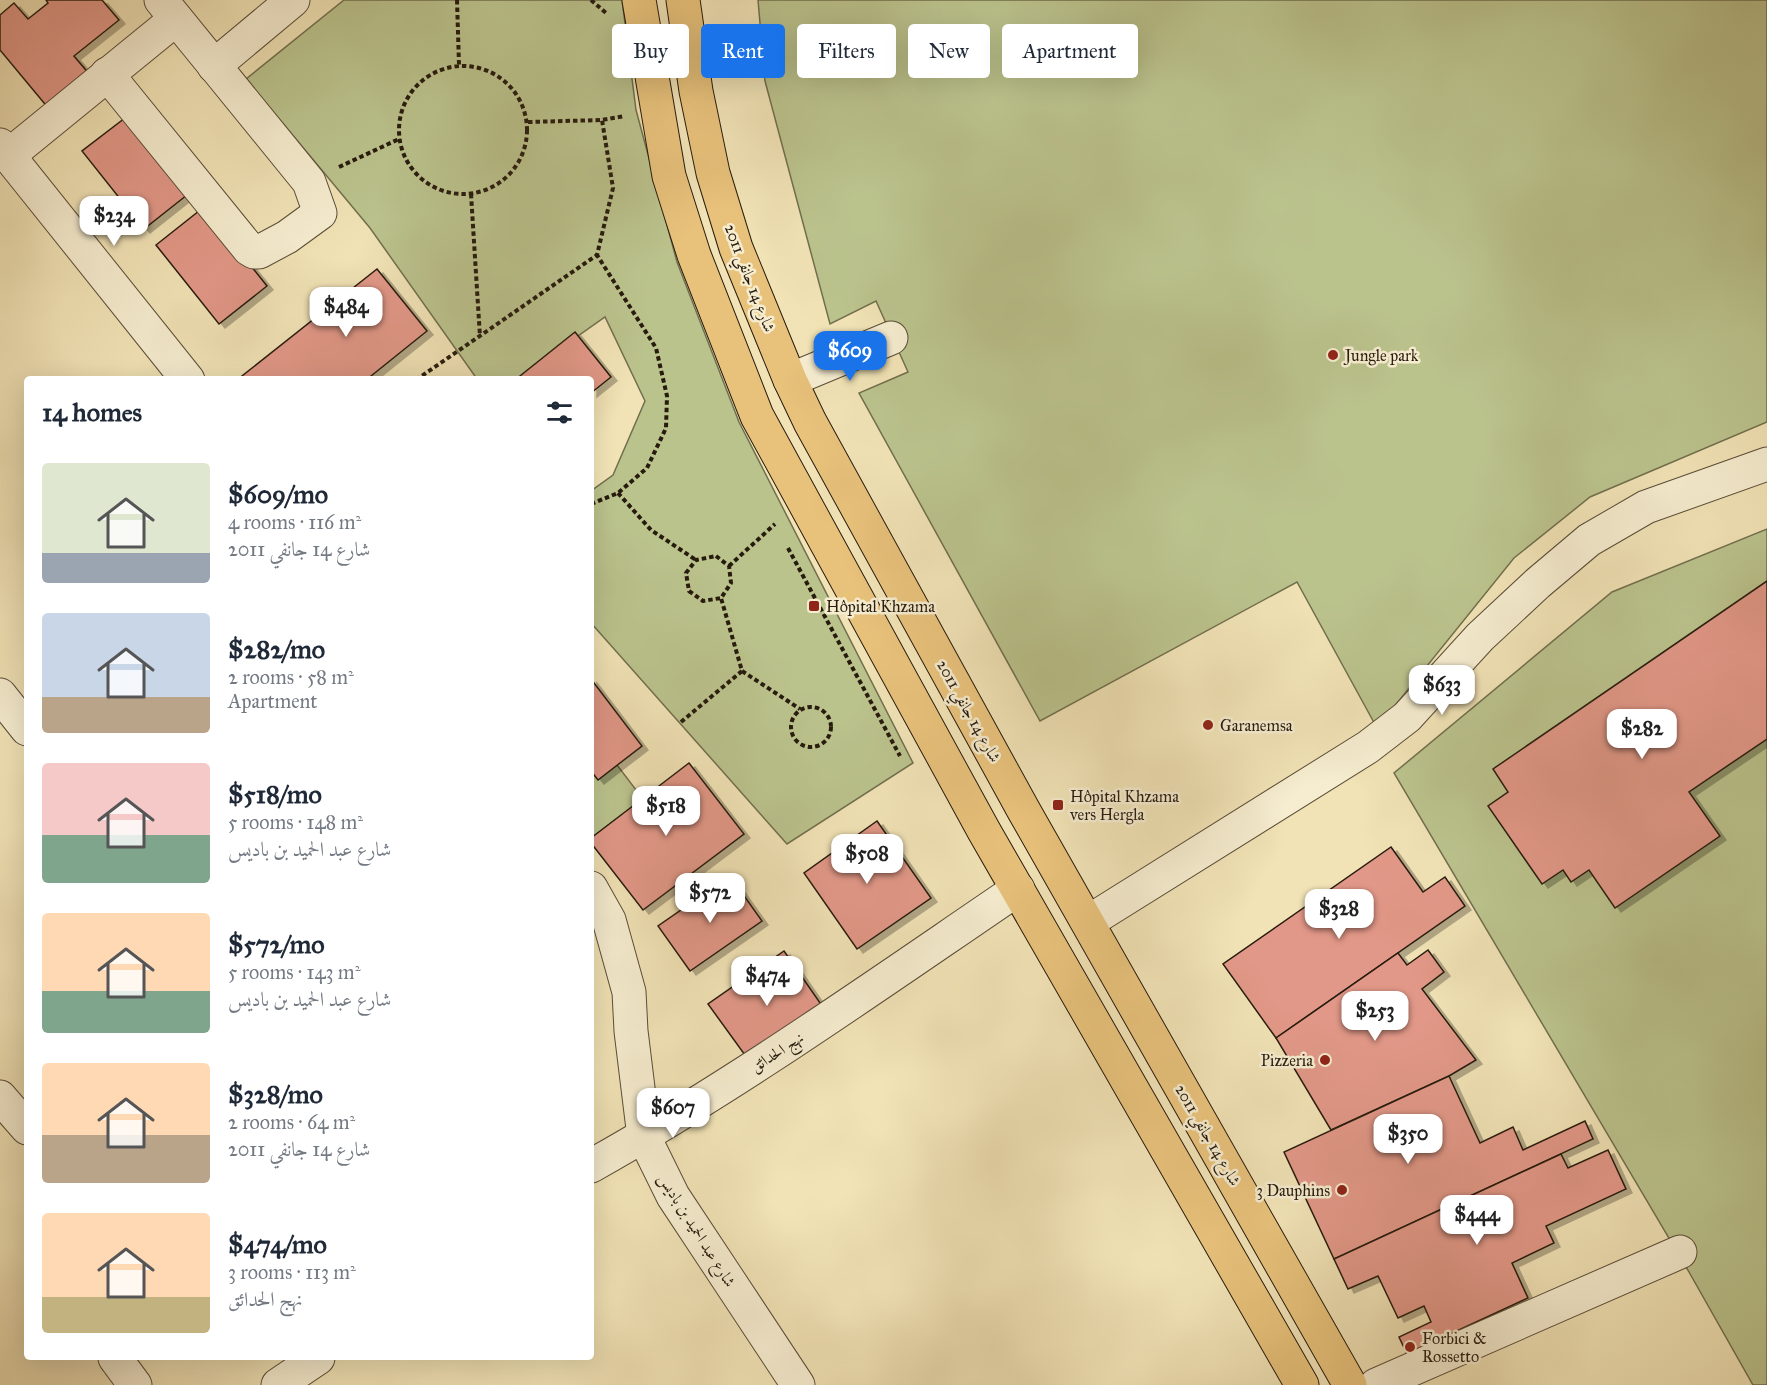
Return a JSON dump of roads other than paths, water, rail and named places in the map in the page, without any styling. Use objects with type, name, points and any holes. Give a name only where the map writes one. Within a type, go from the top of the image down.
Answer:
[{"type":"main road","points":[[639,0],[669,176],[694,255],[757,416],[984,831],[1302,1385]]},
{"type":"main road","name":"شارع 14 جانفي 2011","points":[[683,0],[696,91],[713,173],[736,248],[790,380],[816,432],[1024,811],[1350,1385]]},
{"type":"street","points":[[214,66],[293,0]]},
{"type":"street","points":[[107,74],[249,249],[254,252],[287,237],[320,213],[309,182],[169,9],[107,74],[4,151],[185,376]]},
{"type":"street","points":[[790,380],[891,338]]},
{"type":"street","points":[[1088,922],[1325,776],[1368,747],[1407,717],[1480,637],[1589,540],[1646,507],[1767,464]]},
{"type":"street","points":[[0,695],[24,725]]},
{"type":"street","name":"نهج الحدائق","points":[[594,1164],[644,1137],[788,1046],[1018,889]]},
{"type":"street","name":"شارع عبد الحميد بن باديس","points":[[594,893],[609,920],[629,992],[636,1083],[644,1137],[673,1196],[798,1385]]},
{"type":"street","points":[[0,1097],[24,1125]]},
{"type":"street","points":[[1376,1385],[1680,1252]]},
{"type":"street","points":[[116,1360],[135,1385]]},
{"type":"street","points":[[278,1385],[315,1360]]},
{"type":"place","name":"Jungle park","points":[[1333,355]]},
{"type":"place","name":"Hôpital Khzama","points":[[814,606]]},
{"type":"place","name":"Garanemsa","points":[[1208,725]]},
{"type":"place","name":"Hôpital Khzama vers Hergla","points":[[1058,805]]},
{"type":"place","name":"Pizzeria","points":[[1325,1060]]},
{"type":"place","name":"3 Dauphins","points":[[1342,1190]]},
{"type":"place","name":"Forbici & Rossetto","points":[[1410,1347]]}]
